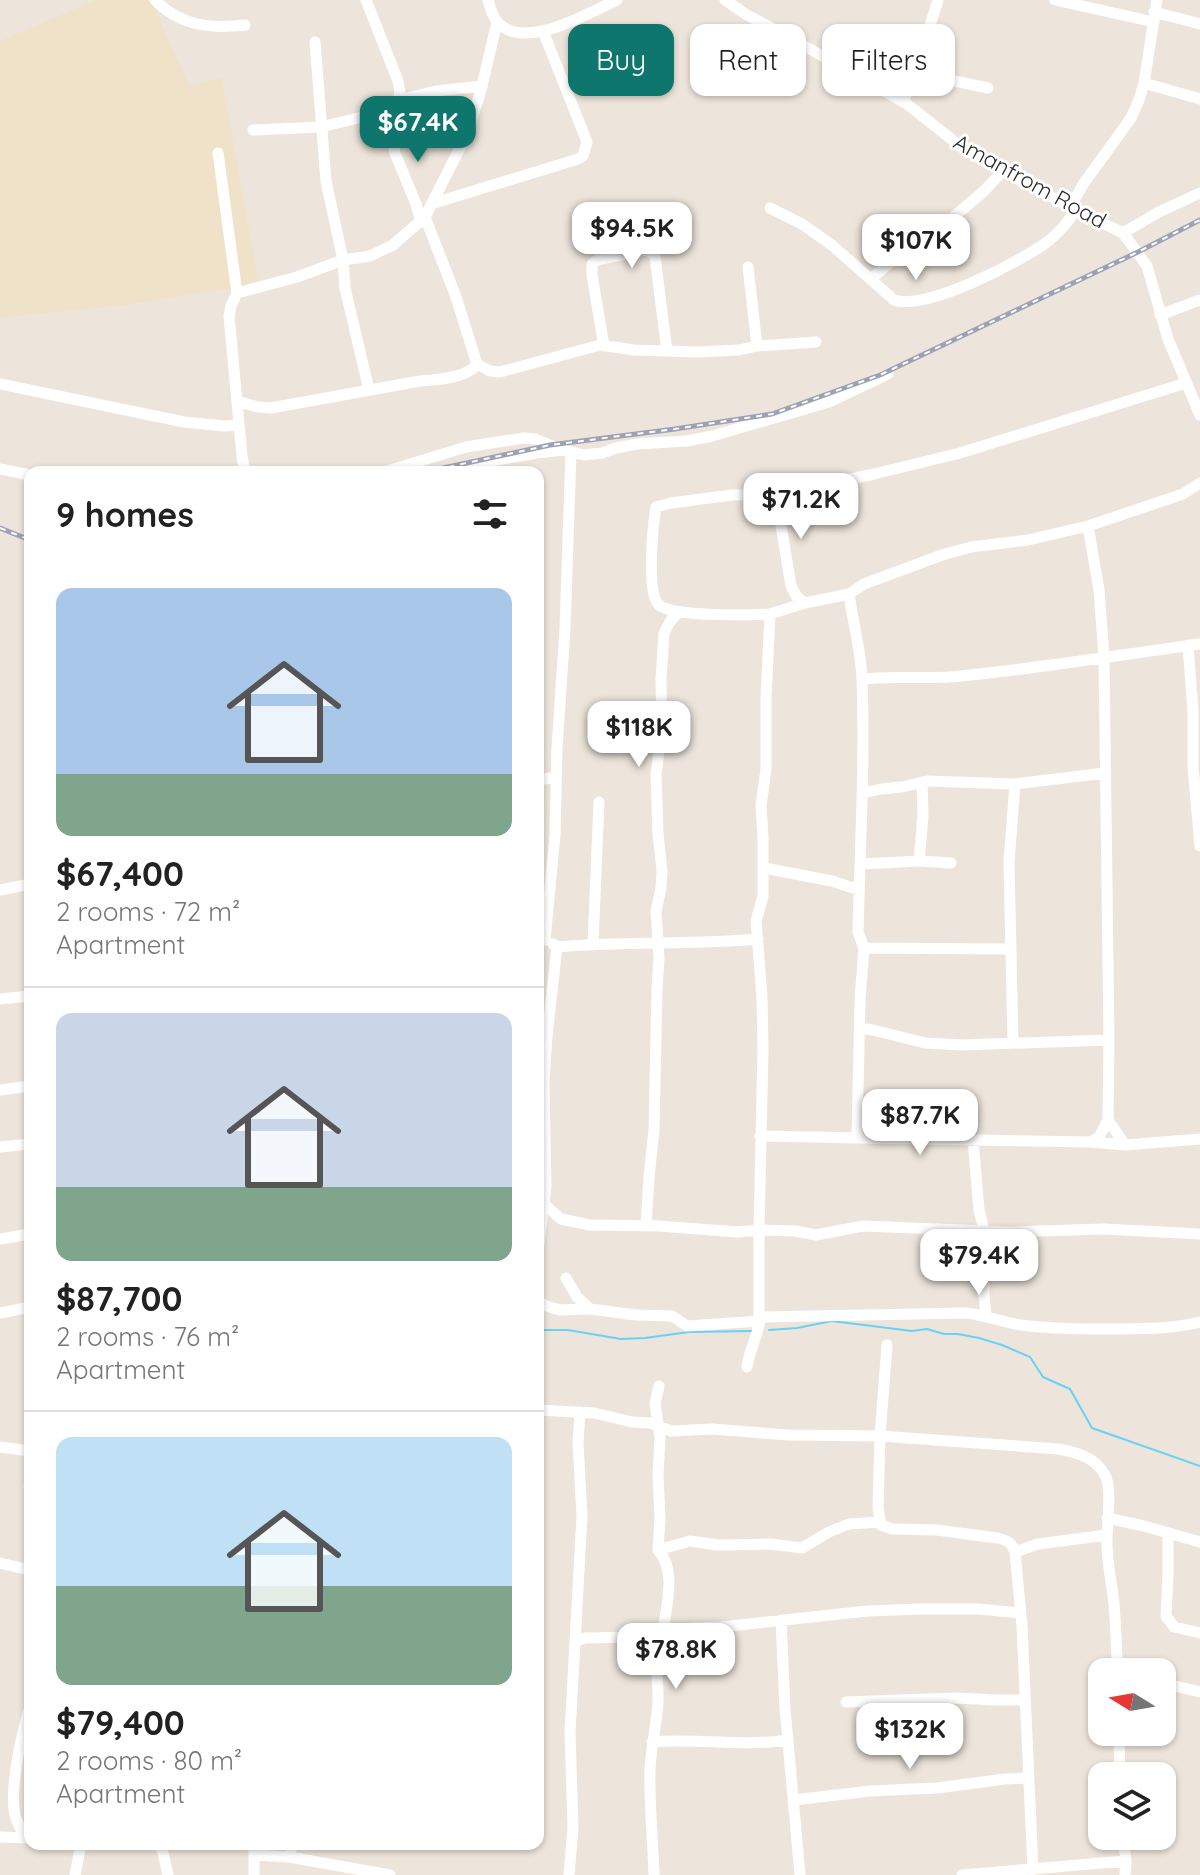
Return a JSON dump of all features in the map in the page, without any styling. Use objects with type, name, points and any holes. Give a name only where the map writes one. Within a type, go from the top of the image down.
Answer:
[{"type":"street","points":[[155,0],[164,9],[196,24],[222,28],[245,25]]},
{"type":"street","points":[[253,130],[321,127],[387,111],[398,100],[398,81],[366,0]]},
{"type":"street","points":[[237,293],[297,277],[343,260],[370,256],[393,245],[423,219],[469,130],[497,22],[488,0]]},
{"type":"street","points":[[497,22],[522,34],[543,31],[617,0]]},
{"type":"street","name":"Amanfrom Road","points":[[725,0],[741,12],[903,102],[960,146],[1123,233],[1147,266],[1168,339],[1200,415]]},
{"type":"street","points":[[930,24],[938,0]]},
{"type":"street","points":[[1055,0],[1155,11],[1200,24]]},
{"type":"street","points":[[770,208],[802,224],[833,246],[894,300],[902,302],[938,295],[998,272],[1048,241],[1069,221],[1084,183],[1131,118],[1144,83],[1155,11]]},
{"type":"street","points":[[431,204],[583,156],[587,142],[543,31]]},
{"type":"street","points":[[315,42],[326,181],[343,260],[345,288],[369,390]]},
{"type":"street","points":[[955,81],[988,88]]},
{"type":"street","points":[[1144,83],[1200,99]]},
{"type":"street","points":[[398,100],[436,91],[482,86]]},
{"type":"street","points":[[903,102],[905,96]]},
{"type":"street","points":[[237,401],[271,408],[451,377],[474,370],[477,364],[456,297],[395,153],[387,111]]},
{"type":"street","points":[[218,153],[237,293],[229,316],[244,466]]},
{"type":"street","points":[[871,279],[907,248],[931,236],[1003,171]]},
{"type":"street","points":[[1123,233],[1200,193]]},
{"type":"street","points":[[604,346],[592,264],[597,260],[645,250],[655,257],[667,351]]},
{"type":"street","points":[[748,267],[757,346]]},
{"type":"street","points":[[1160,315],[1200,300]]},
{"type":"street","points":[[477,364],[500,372],[604,346],[634,350],[725,351],[816,342]]},
{"type":"street","points":[[404,466],[466,447],[524,438],[584,455],[637,444],[687,441],[829,402],[888,374]]},
{"type":"street","points":[[646,1226],[654,1130],[658,942],[655,924],[662,871],[656,774],[662,731],[664,633],[660,606],[652,588],[656,507],[732,495],[776,495],[874,474],[960,453],[1186,383]]},
{"type":"street","points":[[0,384],[175,421],[239,425]]},
{"type":"street","points":[[472,466],[496,459],[568,451]]},
{"type":"street","points":[[544,925],[553,868],[565,629],[568,451]]},
{"type":"street","points":[[0,469],[24,474]]},
{"type":"street","points":[[660,606],[679,612],[770,614],[799,602],[849,594],[864,584],[942,555],[1088,526],[1183,494],[1200,483]]},
{"type":"street","points":[[776,495],[791,586],[799,602]]},
{"type":"street","points":[[1088,526],[1099,590],[1104,657],[1109,1040],[1108,1120],[1099,1137],[1091,1142]]},
{"type":"street","points":[[849,594],[862,679],[863,793],[858,932],[864,948],[857,1138]]},
{"type":"street","points":[[664,633],[679,612]]},
{"type":"street","points":[[747,1367],[760,1319],[763,1049],[756,921],[763,896],[761,806],[766,769],[770,614]]},
{"type":"street","points":[[862,679],[959,677],[1194,645],[1193,711],[1200,846]]},
{"type":"street","points":[[863,793],[927,781],[1015,784],[1105,773]]},
{"type":"street","points":[[544,779],[556,777]]},
{"type":"street","points":[[919,861],[922,783]]},
{"type":"street","points":[[1013,1043],[1009,862],[1015,784]]},
{"type":"street","points":[[593,944],[599,802]]},
{"type":"street","points":[[861,864],[951,863]]},
{"type":"street","points":[[764,868],[832,881],[859,890]]},
{"type":"street","points":[[0,890],[24,885]]},
{"type":"street","points":[[544,939],[557,947],[758,939]]},
{"type":"street","points":[[544,1093],[557,947]]},
{"type":"street","points":[[864,948],[1011,949]]},
{"type":"street","points":[[0,999],[24,997]]},
{"type":"street","points":[[860,1028],[925,1043],[962,1045],[1109,1040]]},
{"type":"street","points":[[0,1090],[24,1087]]},
{"type":"street","points":[[1108,1120],[1125,1145]]},
{"type":"street","points":[[760,1136],[1125,1145],[1200,1139]]},
{"type":"street","points":[[973,1140],[979,1210],[984,1230],[986,1315]]},
{"type":"street","points":[[0,1147],[24,1145]]},
{"type":"street","points":[[544,1172],[544,1204],[561,1219],[590,1225],[702,1231],[795,1231],[816,1235],[863,1226],[1009,1232],[1103,1229],[1200,1234]]},
{"type":"street","points":[[961,1230],[979,1210]]},
{"type":"street","points":[[0,1239],[24,1235]]},
{"type":"street","points":[[566,1278],[577,1297],[590,1309]]},
{"type":"street","points":[[544,1305],[560,1310],[590,1309],[672,1316],[687,1326],[760,1319],[966,1313],[1016,1324],[1075,1329],[1154,1329],[1200,1322]]},
{"type":"street","points":[[0,1313],[24,1308]]},
{"type":"street","points":[[887,1345],[880,1436],[878,1508],[881,1525],[892,1529],[937,1530],[1007,1540],[1015,1552],[1033,1870]]},
{"type":"street","points":[[654,1875],[650,1774],[658,1675],[654,1656],[668,1583],[665,1557],[658,1550],[660,1427],[655,1403],[659,1386]]},
{"type":"street","points":[[544,1410],[580,1412],[671,1431],[712,1429],[788,1435],[880,1436],[1075,1452],[1096,1464],[1106,1476],[1109,1501],[1107,1535],[1117,1658]]},
{"type":"street","points":[[569,1875],[573,1828],[570,1732],[582,1516],[578,1443],[580,1412]]},
{"type":"street","points":[[0,1447],[24,1450]]},
{"type":"street","points":[[1107,1518],[1200,1542]]},
{"type":"street","points":[[658,1550],[690,1541],[802,1548],[849,1524],[880,1522]]},
{"type":"street","points":[[1168,1534],[1166,1616],[1174,1627],[1200,1633]]},
{"type":"street","points":[[1015,1552],[1038,1544],[1107,1535]]},
{"type":"street","points":[[0,1563],[24,1569]]},
{"type":"street","points":[[575,1642],[585,1638],[633,1637],[692,1628],[867,1611],[978,1609],[1020,1613]]},
{"type":"street","points":[[781,1620],[800,1875]]},
{"type":"street","points":[[1176,1686],[1200,1692]]},
{"type":"street","points":[[846,1702],[957,1698],[1024,1700]]},
{"type":"street","points":[[24,1732],[14,1789],[15,1819],[24,1832]]},
{"type":"street","points":[[652,1742],[788,1740]]},
{"type":"street","points":[[794,1800],[1029,1778]]},
{"type":"street","points":[[0,1837],[24,1838]]},
{"type":"street","points":[[75,1875],[80,1850]]},
{"type":"street","points":[[163,1850],[168,1875]]},
{"type":"street","points":[[254,1875],[254,1850],[390,1875]]},
{"type":"street","points":[[289,1857],[291,1850]]},
{"type":"street","points":[[1125,1850],[1125,1875]]},
{"type":"street","points":[[962,1875],[1126,1861]]},
{"type":"shaded area","points":[[96,0],[148,0],[154,7],[189,86],[222,78],[258,280],[241,287],[118,306],[0,318],[0,41]]},
{"type":"waterway","points":[[769,1330],[832,1321],[912,1331],[927,1329],[1002,1345],[1030,1357],[1043,1377],[1070,1389],[1092,1428],[1200,1466]]},
{"type":"waterway","points":[[544,1330],[568,1330],[621,1339],[689,1332],[752,1331]]},
{"type":"railway","points":[[453,466],[550,445],[772,414],[880,375],[1200,220]]},
{"type":"railway","points":[[0,528],[24,538]]}]
